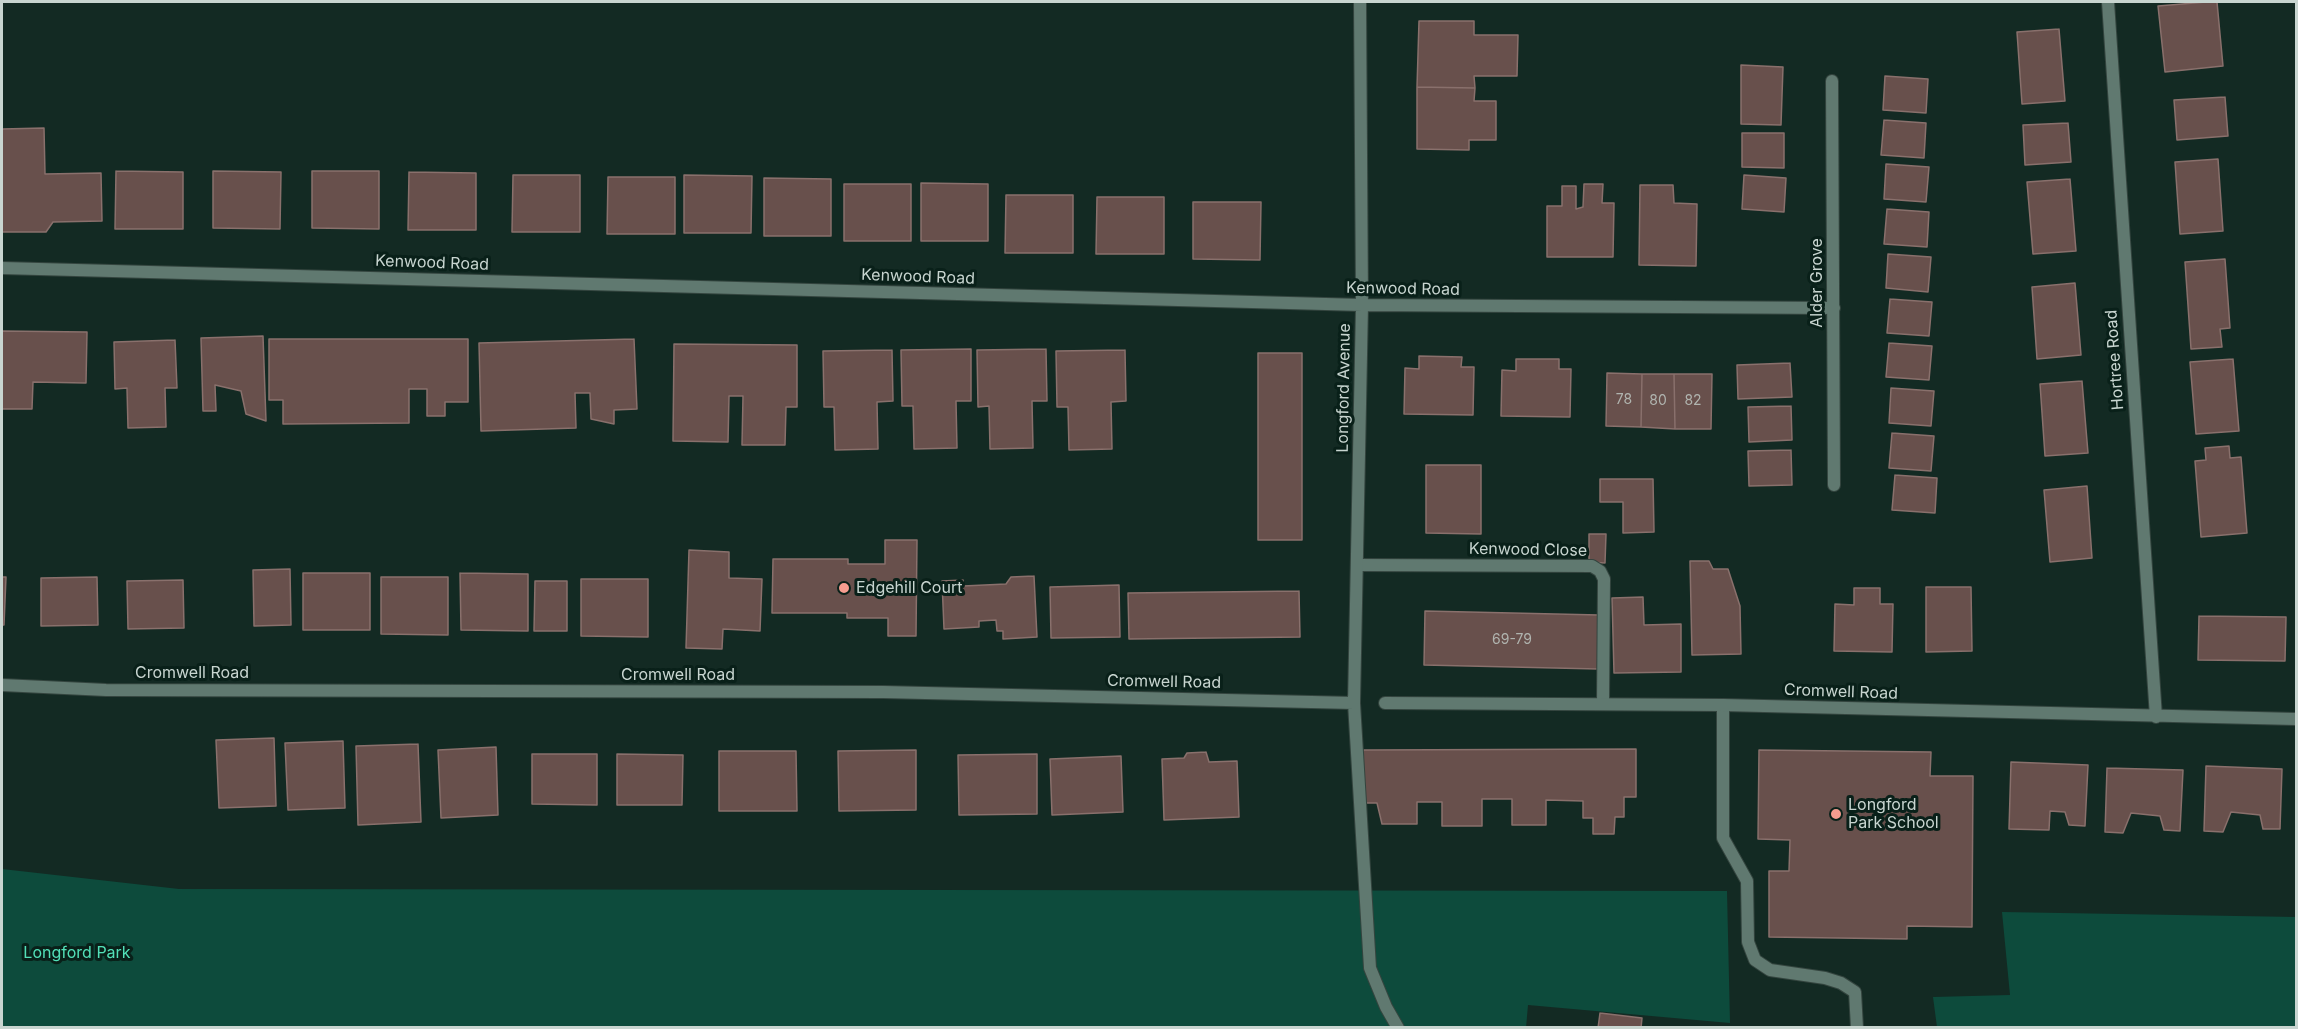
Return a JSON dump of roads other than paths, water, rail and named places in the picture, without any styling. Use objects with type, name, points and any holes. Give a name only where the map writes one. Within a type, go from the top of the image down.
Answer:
[{"type":"street","name":"Longford Avenue","points":[[1360,2],[1362,305],[1354,703],[1370,968],[1386,1007],[1398,1028]]},
{"type":"street","name":"Hortree Road","points":[[2108,2],[2156,717]]},
{"type":"street","name":"Alder Grove","points":[[1832,81],[1834,485]]},
{"type":"street","name":"Kenwood Road","points":[[2,268],[1362,305],[1834,308]]},
{"type":"street","name":"Kenwood Close","points":[[1357,565],[1593,566],[1600,571],[1604,579],[1603,704]]},
{"type":"street","name":"Cromwell Road","points":[[2,685],[106,690],[883,692],[1354,703]]},
{"type":"street","name":"Cromwell Road","points":[[1385,703],[1723,705],[2296,719]]},
{"type":"street","points":[[1723,705],[1722,838],[1747,881],[1748,942],[1755,960],[1770,970],[1841,982],[1855,993],[1857,1028]]},
{"type":"place","name":"Edgehill Court","points":[[844,588]]},
{"type":"place","name":"Longford Park School","points":[[1836,814]]},
{"type":"park label","name":"Longford Park","points":[[77,953]]}]
